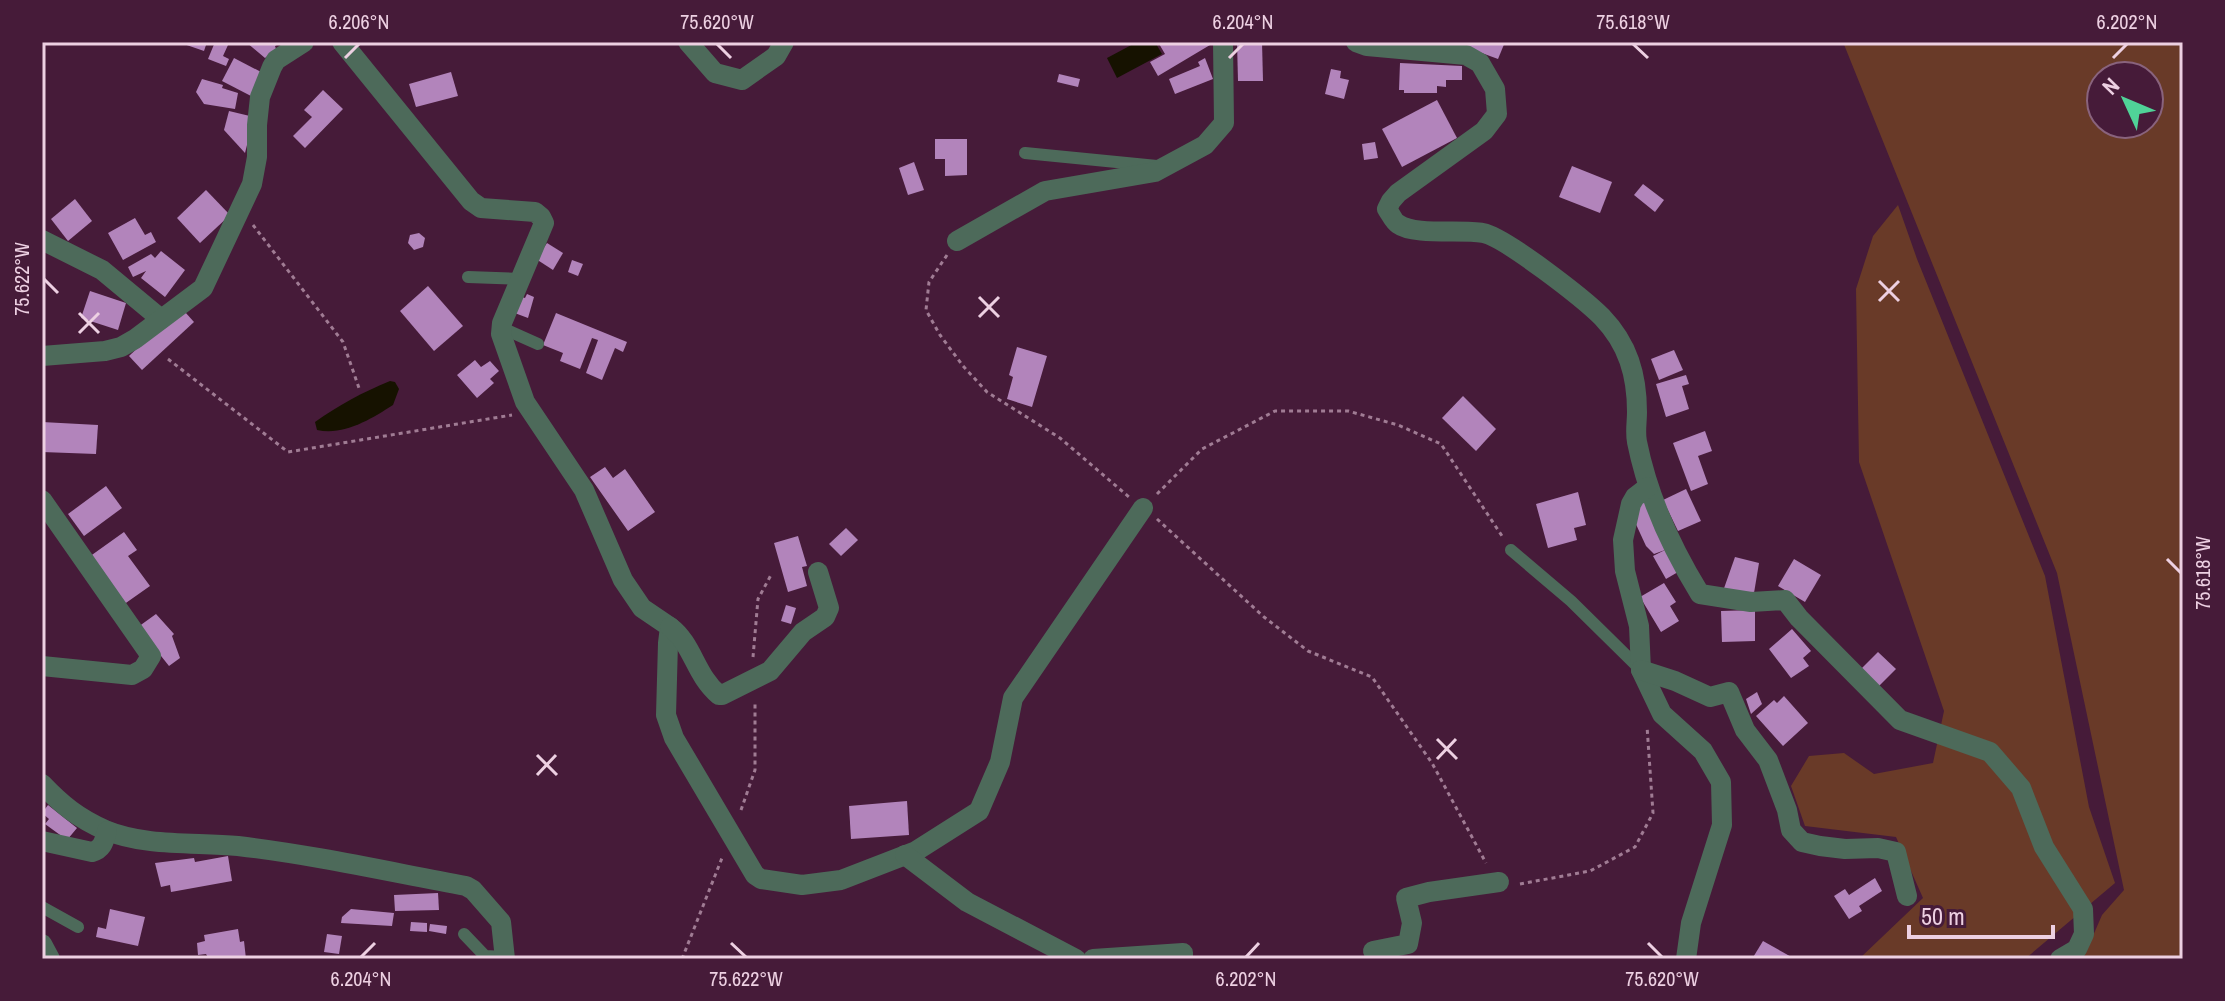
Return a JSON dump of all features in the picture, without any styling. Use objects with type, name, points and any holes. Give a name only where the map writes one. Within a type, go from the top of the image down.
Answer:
[{"type":"street","points":[[42,356],[121,347],[203,288],[252,184],[257,157],[260,97],[276,60],[304,42]]},
{"type":"street","points":[[342,42],[471,201],[481,208],[535,212],[541,217],[544,223],[502,323],[501,334],[525,402],[584,490],[623,580],[642,608],[680,634],[706,684],[719,695],[770,671],[803,632],[829,612],[818,572]]},
{"type":"street","points":[[688,42],[715,73],[742,80],[776,56],[784,42]]},
{"type":"street","points":[[957,241],[1045,191],[1155,172],[1205,145],[1224,123],[1223,42]]},
{"type":"street","points":[[1356,42],[1367,46],[1400,45],[1466,55],[1480,63],[1495,89],[1497,114],[1484,131],[1398,193],[1387,209],[1397,224],[1415,230],[1484,233],[1500,239],[1601,317],[1629,357],[1636,382],[1636,438],[1648,487],[1677,557],[1700,594],[1751,602],[1785,600],[1900,720],[1990,752],[2021,788],[2044,847],[2083,909],[2084,934],[2077,949],[2060,959]]},
{"type":"street","points":[[42,240],[102,270],[161,319]]},
{"type":"street","points":[[1648,487],[1631,504],[1623,540],[1629,590],[1639,626],[1641,670],[1662,714],[1703,751],[1721,782],[1722,825],[1691,923],[1686,959]]},
{"type":"street","points":[[42,500],[151,656],[143,669],[132,675],[42,666]]},
{"type":"street","points":[[670,627],[666,715],[674,738],[755,875],[761,879],[802,885],[841,880],[916,851],[979,811],[1000,762],[1013,698],[1143,508]]},
{"type":"street","points":[[1641,670],[1710,697],[1729,692],[1745,730],[1768,760],[1787,810],[1791,830],[1802,842],[1820,846],[1878,848],[1896,852],[1907,896]]},
{"type":"street","points":[[42,784],[65,809],[107,831],[130,837],[237,846],[466,886],[501,922],[505,958]]},
{"type":"street","points":[[51,843],[81,851],[98,850],[107,831]]},
{"type":"street","points":[[905,855],[967,902],[1076,959]]},
{"type":"street","points":[[1373,951],[1408,944],[1412,923],[1406,898],[1499,882]]},
{"type":"street","points":[[42,944],[50,959]]},
{"type":"street","points":[[1093,959],[1183,953],[1183,959]]},
{"type":"lane","points":[[1025,153],[1165,167]]},
{"type":"lane","points":[[468,277],[520,279]]},
{"type":"lane","points":[[502,328],[538,344]]},
{"type":"lane","points":[[1511,550],[1571,601],[1641,670]]},
{"type":"lane","points":[[42,831],[51,843]]},
{"type":"lane","points":[[42,907],[78,927]]},
{"type":"lane","points":[[464,934],[485,956],[505,958]]},
{"type":"path","points":[[241,210],[343,342],[359,388]]},
{"type":"path","points":[[957,241],[929,282],[926,310],[963,366],[987,392],[1060,438],[1264,617],[1308,651],[1372,677],[1432,763],[1480,854],[1499,882],[1525,884],[1590,871],[1635,847],[1653,813],[1647,726]]},
{"type":"path","points":[[168,359],[288,452],[532,412]]},
{"type":"path","points":[[1143,508],[1202,449],[1275,411],[1348,411],[1398,425],[1441,444],[1511,550]]},
{"type":"path","points":[[682,959],[755,770],[753,646],[758,599],[771,575]]},
{"type":"shaded area","points":[[1137,42],[1155,42],[1162,54],[1117,78],[1107,58]]},
{"type":"shaded area","points":[[1843,42],[2183,42],[2183,959],[2083,959],[2102,915],[2124,890],[2057,573]]},
{"type":"shaded area","points":[[1898,205],[2045,576],[2089,807],[2115,883],[2025,959],[1859,959],[1923,898],[1896,837],[1805,826],[1791,786],[1809,756],[1844,753],[1874,774],[1933,763],[1944,711],[1859,462],[1856,289],[1873,236]]},
{"type":"shaded area","points":[[390,381],[395,382],[399,389],[393,405],[347,428],[317,430],[315,422],[351,399]]},
{"type":"building","points":[[178,42],[207,42],[204,51]]},
{"type":"building","points":[[215,42],[228,45],[223,56],[229,59],[226,66],[208,59]]},
{"type":"building","points":[[246,42],[282,42],[265,58]]},
{"type":"building","points":[[1158,42],[1215,42],[1158,76],[1150,62],[1165,54]]},
{"type":"building","points":[[1237,42],[1262,42],[1263,81],[1238,81]]},
{"type":"building","points":[[1452,42],[1505,42],[1498,59]]},
{"type":"building","points":[[234,58],[263,73],[251,96],[222,81]]},
{"type":"building","points":[[1205,58],[1213,79],[1175,94],[1169,79],[1200,66],[1198,62]]},
{"type":"building","points":[[1400,63],[1462,66],[1462,80],[1446,80],[1446,87],[1437,86],[1437,93],[1404,93],[1404,90],[1399,90]]},
{"type":"building","points":[[1331,69],[1341,71],[1340,78],[1349,80],[1344,99],[1325,94]]},
{"type":"building","points":[[451,72],[458,96],[416,107],[409,84]]},
{"type":"building","points":[[1059,74],[1080,79],[1078,87],[1057,82]]},
{"type":"building","points":[[202,79],[238,93],[235,109],[204,104],[196,92]]},
{"type":"building","points":[[323,90],[343,109],[305,148],[293,136],[312,117],[304,110]]},
{"type":"building","points":[[1437,100],[1457,138],[1402,167],[1382,129]]},
{"type":"building","points":[[229,111],[254,117],[245,153],[224,130]]},
{"type":"building","points":[[935,139],[967,139],[967,175],[945,176],[945,159],[935,159]]},
{"type":"building","points":[[1375,142],[1378,158],[1364,160],[1362,144]]},
{"type":"building","points":[[914,162],[924,190],[908,195],[899,168]]},
{"type":"building","points":[[1572,166],[1612,182],[1600,213],[1559,197]]},
{"type":"building","points":[[1643,184],[1664,200],[1655,212],[1634,195]]},
{"type":"building","points":[[206,190],[230,215],[200,243],[177,218]]},
{"type":"building","points":[[75,199],[92,221],[68,241],[51,219]]},
{"type":"building","points":[[135,218],[145,235],[151,232],[156,242],[123,260],[108,233]]},
{"type":"building","points":[[419,233],[425,238],[423,247],[414,250],[408,243],[410,235]]},
{"type":"building","points":[[547,243],[563,253],[553,270],[536,259]]},
{"type":"building","points":[[161,251],[185,270],[165,297],[141,278],[146,271],[133,277],[128,267],[151,254],[155,258]]},
{"type":"building","points":[[572,260],[583,264],[578,276],[568,272]]},
{"type":"building","points":[[428,286],[463,326],[434,351],[400,311]]},
{"type":"building","points":[[90,291],[126,303],[118,330],[81,318]]},
{"type":"building","points":[[527,294],[534,297],[528,318],[512,312],[519,296],[525,298]]},
{"type":"building","points":[[185,312],[194,322],[142,370],[129,356],[172,316]]},
{"type":"building","points":[[556,313],[627,342],[623,352],[615,348],[602,380],[586,373],[598,340],[592,338],[580,369],[560,361],[563,353],[543,345]]},
{"type":"building","points":[[1017,347],[1047,356],[1032,407],[1007,399],[1013,377],[1009,375]]},
{"type":"building","points":[[1674,350],[1683,370],[1659,380],[1651,359]]},
{"type":"building","points":[[475,360],[481,367],[490,361],[499,371],[490,379],[494,383],[477,398],[457,375]]},
{"type":"building","points":[[1686,375],[1689,384],[1682,386],[1689,409],[1666,417],[1656,384]]},
{"type":"building","points":[[1463,396],[1496,429],[1476,451],[1442,418]]},
{"type":"building","points":[[42,422],[98,425],[96,454],[42,452]]},
{"type":"building","points":[[1705,431],[1712,451],[1698,456],[1708,484],[1691,491],[1673,443]]},
{"type":"building","points":[[605,467],[613,478],[625,469],[655,512],[628,531],[590,477]]},
{"type":"building","points":[[106,486],[122,508],[84,536],[68,514]]},
{"type":"building","points":[[1686,489],[1701,521],[1678,531],[1663,500]]},
{"type":"building","points":[[1578,492],[1586,525],[1574,528],[1577,540],[1548,548],[1536,504]]},
{"type":"building","points":[[1648,501],[1665,550],[1654,554],[1646,546],[1634,520],[1639,504]]},
{"type":"building","points":[[846,528],[858,540],[841,556],[829,544]]},
{"type":"building","points":[[124,532],[137,550],[128,556],[150,586],[123,605],[89,557]]},
{"type":"building","points":[[798,536],[807,566],[802,567],[807,586],[788,592],[774,543]]},
{"type":"building","points":[[1665,550],[1678,572],[1666,579],[1653,556]]},
{"type":"building","points":[[1735,557],[1759,563],[1754,593],[1722,594]]},
{"type":"building","points":[[1794,559],[1821,575],[1805,602],[1778,586]]},
{"type":"building","points":[[1664,583],[1676,602],[1670,606],[1679,621],[1661,632],[1640,597]]},
{"type":"building","points":[[786,605],[796,608],[791,624],[781,621]]},
{"type":"building","points":[[1755,610],[1755,641],[1722,642],[1721,611]]},
{"type":"building","points":[[156,614],[174,634],[172,636],[180,658],[169,666],[138,627]]},
{"type":"building","points":[[1792,629],[1811,651],[1803,658],[1809,666],[1791,678],[1769,649]]},
{"type":"building","points":[[1878,652],[1896,669],[1876,689],[1858,672]]},
{"type":"building","points":[[1757,692],[1762,704],[1751,714],[1746,699]]},
{"type":"building","points":[[1784,696],[1808,723],[1783,746],[1756,716],[1774,700],[1777,703]]},
{"type":"building","points":[[907,801],[909,835],[851,839],[849,806]]},
{"type":"building","points":[[48,805],[77,828],[67,840],[45,824],[49,819],[42,813]]},
{"type":"building","points":[[228,856],[232,881],[171,892],[170,885],[161,887],[155,863],[194,858],[195,862]]},
{"type":"building","points":[[1875,878],[1882,891],[1859,906],[1862,911],[1849,919],[1834,896],[1845,889],[1849,895]]},
{"type":"building","points":[[438,893],[439,910],[395,911],[394,895]]},
{"type":"building","points":[[110,909],[145,917],[138,946],[96,937],[98,927],[106,929]]},
{"type":"building","points":[[351,909],[394,913],[392,926],[341,923],[342,917]]},
{"type":"building","points":[[411,922],[427,923],[427,932],[410,931]]},
{"type":"building","points":[[430,924],[447,926],[446,934],[429,931]]},
{"type":"building","points":[[238,929],[240,942],[244,941],[246,959],[209,959],[206,954],[198,955],[197,943],[205,941],[204,935]]},
{"type":"building","points":[[327,934],[342,936],[339,954],[324,952]]},
{"type":"building","points":[[1763,941],[1795,959],[1752,959]]}]
